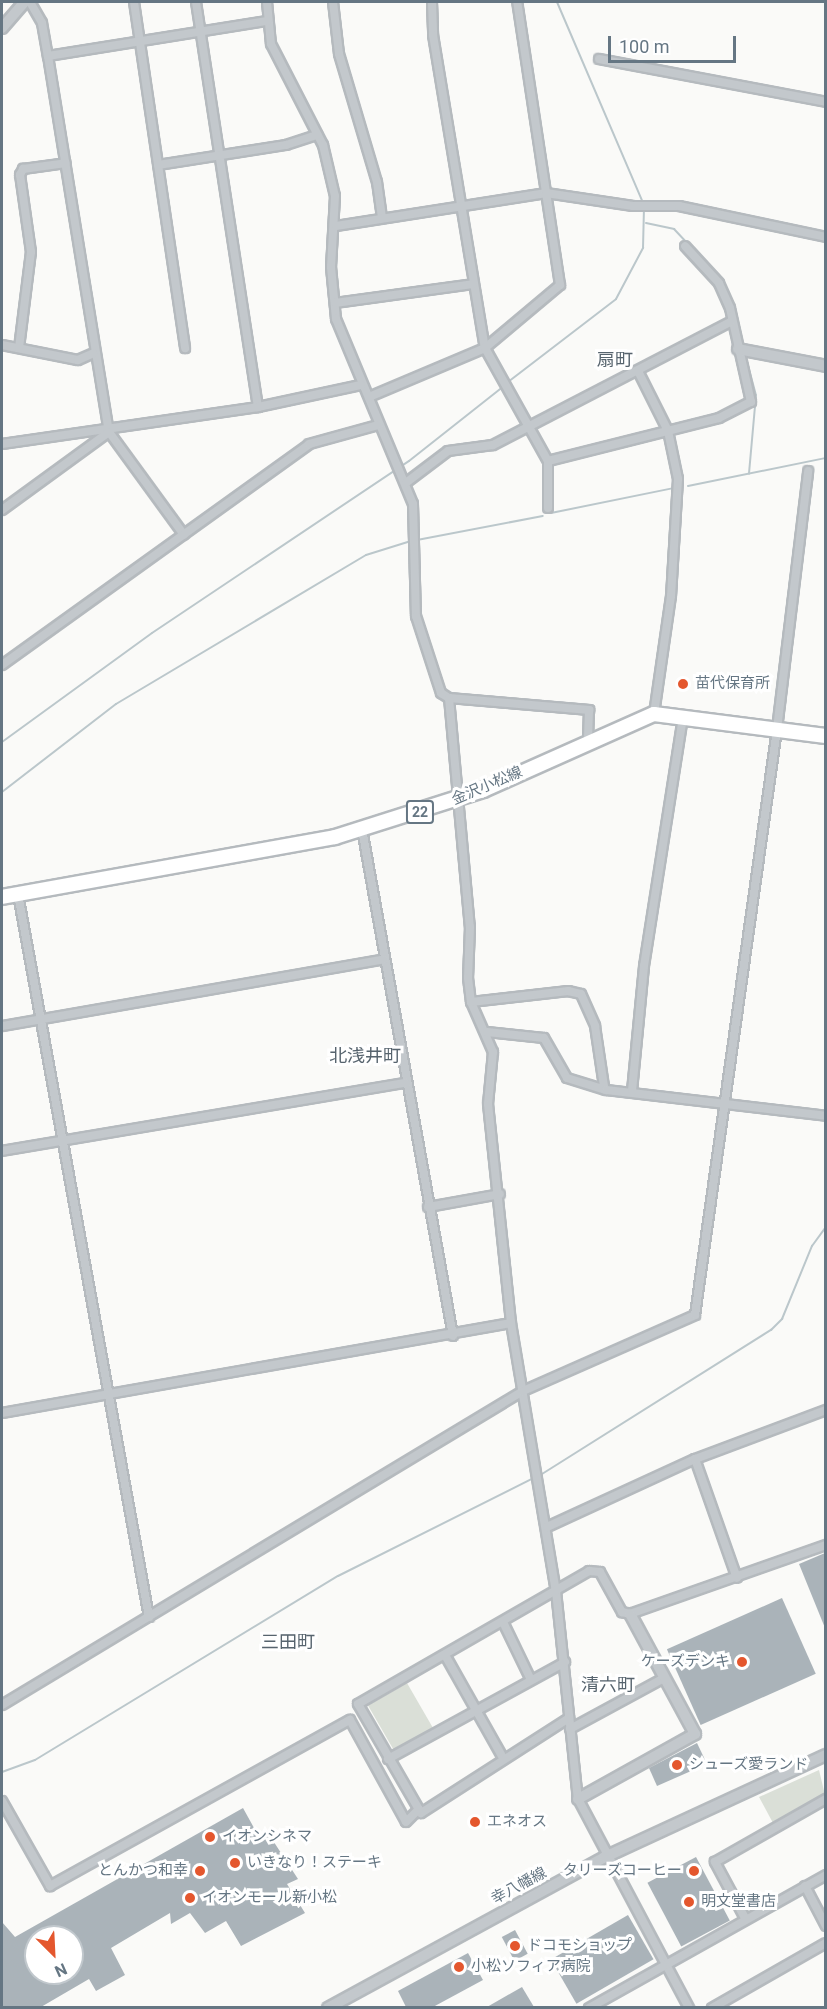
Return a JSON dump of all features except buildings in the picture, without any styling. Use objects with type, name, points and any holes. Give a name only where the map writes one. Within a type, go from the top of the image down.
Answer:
[{"type":"main road","name":"金沢小松線","points":[[2,897],[264,852],[362,829],[456,800],[588,740],[654,714],[825,736]]},
{"type":"street","points":[[134,2],[185,348]]},
{"type":"street","points":[[196,2],[258,406]]},
{"type":"street","points":[[267,2],[267,21],[272,44],[317,135],[335,196],[336,226],[331,267],[336,320],[369,397],[378,426],[384,433],[406,479],[414,541],[416,616],[441,693],[449,698],[589,710],[588,740]]},
{"type":"street","points":[[333,2],[339,54],[377,182],[382,218]]},
{"type":"street","points":[[432,2],[433,35],[464,208],[485,348],[512,392],[548,461],[548,508]]},
{"type":"street","points":[[369,397],[485,348],[560,285],[517,2]]},
{"type":"street","points":[[2,28],[29,3],[42,23],[66,163],[93,352],[109,430],[184,534]]},
{"type":"street","points":[[48,56],[267,21]]},
{"type":"street","points":[[599,59],[825,102]]},
{"type":"street","points":[[158,165],[286,145],[317,135]]},
{"type":"street","points":[[19,348],[32,252],[20,175],[23,169],[66,163]]},
{"type":"street","points":[[336,226],[464,208],[546,193],[633,206],[655,205],[825,237]]},
{"type":"street","points":[[548,461],[720,418],[751,402],[719,283],[686,246]]},
{"type":"street","points":[[335,303],[474,284]]},
{"type":"street","points":[[406,479],[448,451],[493,445],[531,428],[730,322]]},
{"type":"street","points":[[2,345],[78,360],[93,352]]},
{"type":"street","points":[[738,348],[825,366]]},
{"type":"street","points":[[638,371],[668,431],[679,495],[671,596],[654,714]]},
{"type":"street","points":[[2,444],[109,430],[258,406],[362,385]]},
{"type":"street","points":[[2,665],[309,444],[378,426]]},
{"type":"street","points":[[2,510],[109,430]]},
{"type":"street","points":[[2,1705],[149,1617],[382,1472],[523,1391],[695,1315],[777,729],[808,471]]},
{"type":"street","points":[[449,698],[458,779],[456,800],[470,927],[471,1002],[487,1032],[493,1052],[488,1104],[500,1194],[511,1323],[547,1527],[565,1662],[578,1799],[605,1857],[689,2007]]},
{"type":"street","points":[[632,1091],[644,966],[683,716]]},
{"type":"street","points":[[362,829],[405,1083],[453,1336]]},
{"type":"street","points":[[18,894],[59,1140],[111,1394],[149,1617]]},
{"type":"street","points":[[2,1026],[384,959]]},
{"type":"street","points":[[471,1002],[568,990],[581,994],[595,1026],[604,1086]]},
{"type":"street","points":[[487,1032],[544,1038],[567,1078],[632,1091],[825,1116]]},
{"type":"street","points":[[2,1151],[405,1083]]},
{"type":"street","points":[[428,1208],[500,1194]]},
{"type":"street","points":[[2,1413],[453,1336],[511,1323]]},
{"type":"street","points":[[547,1527],[695,1459],[825,1410]]},
{"type":"street","points":[[695,1459],[737,1578]]},
{"type":"street","points":[[569,1718],[503,1758],[421,1813],[358,1704],[589,1571],[600,1572],[622,1612],[630,1614],[825,1545]]},
{"type":"street","points":[[578,1799],[695,1734],[630,1614]]},
{"type":"street","points":[[503,1622],[531,1680]]},
{"type":"street","points":[[445,1654],[503,1758]]},
{"type":"street","points":[[388,1759],[565,1662]]},
{"type":"street","points":[[570,1729],[664,1678]]},
{"type":"street","points":[[2,1801],[50,1886],[350,1720],[406,1822],[419,1809]]},
{"type":"street","name":"幸八幡線","points":[[328,2007],[605,1857],[825,1756]]},
{"type":"street","points":[[745,1918],[715,1862],[825,1799]]},
{"type":"street","points":[[589,2007],[825,1875]]},
{"type":"street","points":[[805,1887],[825,1926]]},
{"type":"street","points":[[712,2007],[825,1943]]},
{"type":"shaded area","points":[[407,1683],[433,1728],[394,1751],[368,1706]]},
{"type":"shaded area","points":[[819,1770],[825,1795],[773,1823],[759,1797]]},
{"type":"waterway","points":[[557,2],[643,203]]},
{"type":"waterway","points":[[508,382],[616,299],[643,248],[644,208]]},
{"type":"waterway","points":[[646,223],[674,229],[718,276]]},
{"type":"waterway","points":[[724,286],[734,308]]},
{"type":"waterway","points":[[746,358],[756,395],[749,474]]},
{"type":"waterway","points":[[2,742],[152,633],[409,461],[504,386]]},
{"type":"waterway","points":[[688,486],[826,458]]},
{"type":"waterway","points":[[551,513],[674,488]]},
{"type":"waterway","points":[[417,540],[543,516]]},
{"type":"waterway","points":[[2,792],[116,704],[366,555],[411,541]]},
{"type":"waterway","points":[[542,1474],[771,1330],[782,1319],[812,1246],[826,1227]]},
{"type":"waterway","points":[[2,1772],[35,1760],[338,1576],[534,1478]]},
{"type":"place","name":"苗代保育所","points":[[683,684]]},
{"type":"place","name":"ケーズデンキ","points":[[742,1662]]},
{"type":"place","name":"シューズ愛ランド","points":[[677,1765]]},
{"type":"place","name":"エネオス","points":[[475,1822]]},
{"type":"place","name":"イオンシネマ","points":[[210,1837]]},
{"type":"place","name":"いきなり！ステーキ","points":[[235,1863]]},
{"type":"place","name":"とんかつ和幸","points":[[200,1871]]},
{"type":"place","name":"タリーズコーヒー","points":[[694,1871]]},
{"type":"place","name":"イオンモール新小松","points":[[190,1898]]},
{"type":"place","name":"明文堂書店","points":[[689,1902]]},
{"type":"place","name":"ドコモショップ","points":[[515,1946]]},
{"type":"place","name":"小松ソフィア病院","points":[[459,1967]]},
{"type":"district","name":"扇町","points":[[615,360]]},
{"type":"district","name":"北浅井町","points":[[365,1056]]},
{"type":"district","name":"三田町","points":[[288,1642]]},
{"type":"district","name":"清六町","points":[[608,1685]]}]
